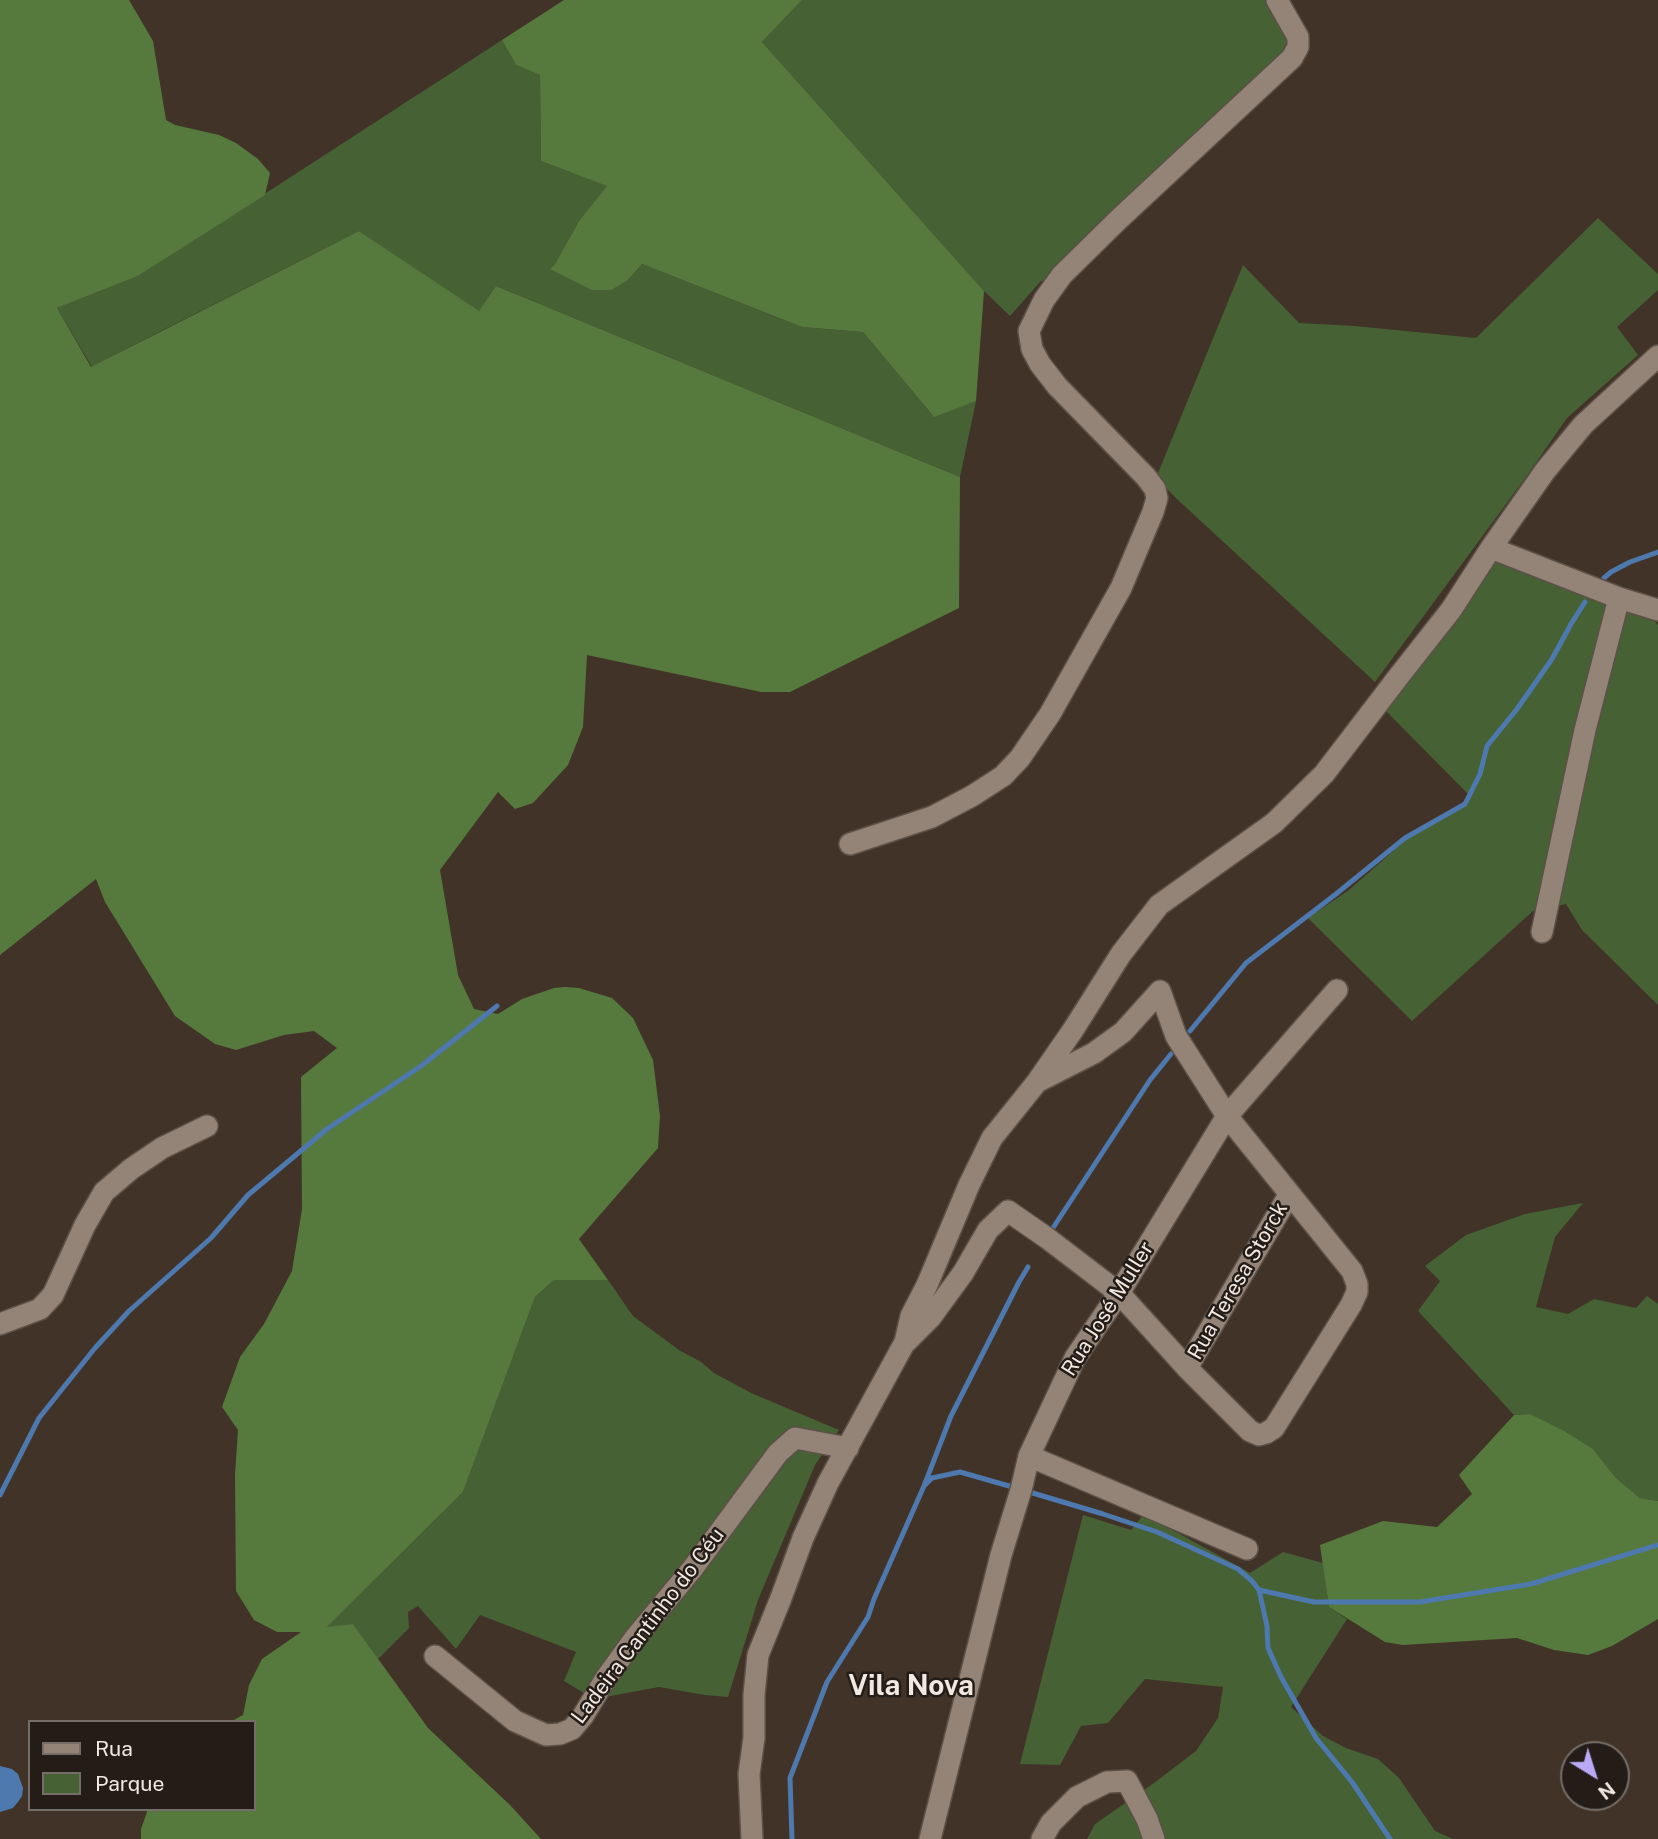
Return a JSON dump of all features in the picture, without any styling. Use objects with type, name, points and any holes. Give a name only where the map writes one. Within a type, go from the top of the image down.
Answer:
[{"type":"street","points":[[850,844],[932,817],[1003,776],[1020,758],[1050,714],[1121,589],[1153,512],[1157,498],[1155,489],[1057,386],[1032,349],[1029,331],[1044,300],[1062,275],[1292,58],[1298,47],[1298,37],[1277,0]]},
{"type":"street","points":[[752,1839],[749,1774],[754,1738],[758,1655],[803,1538],[828,1483],[905,1342],[911,1316],[928,1285],[969,1185],[992,1138],[1037,1082],[1121,954],[1159,905],[1274,823],[1324,774],[1451,610],[1545,471],[1583,425],[1655,366]]},
{"type":"street","points":[[1491,548],[1619,598],[1658,610]]},
{"type":"street","points":[[1542,932],[1585,730],[1619,598]]},
{"type":"street","name":"Rua José Muller","points":[[930,1839],[1001,1555],[1029,1456],[1074,1358],[1119,1293],[1227,1116],[1337,990]]},
{"type":"street","points":[[905,1342],[931,1317],[963,1273],[988,1230],[1008,1211],[1119,1293],[1187,1368],[1250,1431],[1259,1435],[1274,1428],[1351,1306],[1357,1292],[1352,1271],[1227,1116],[1176,1036],[1160,991],[1123,1032],[1094,1053],[1037,1082]]},
{"type":"street","points":[[0,1324],[40,1309],[53,1295],[85,1225],[104,1192],[162,1148],[207,1126]]},
{"type":"street","name":"Rua Teresa Storck","points":[[1187,1368],[1289,1195]]},
{"type":"street","name":"Ladeira Cantinho do Céu","points":[[435,1656],[515,1721],[546,1735],[560,1734],[572,1729],[635,1638],[693,1568],[778,1453],[795,1438],[848,1448]]},
{"type":"street","points":[[1029,1456],[1247,1549]]},
{"type":"street","points":[[1042,1839],[1051,1823],[1077,1797],[1107,1782],[1127,1781],[1154,1839]]},
{"type":"green space","points":[[0,0],[129,0],[153,41],[166,120],[175,125],[219,135],[236,143],[258,159],[270,173],[265,195],[138,276],[57,308],[91,367],[359,231],[479,311],[496,286],[960,477],[959,608],[790,692],[761,692],[587,655],[583,727],[568,765],[533,803],[515,809],[498,792],[440,870],[458,975],[474,1009],[498,1014],[522,999],[565,987],[579,988],[612,998],[633,1018],[653,1060],[660,1116],[658,1148],[579,1239],[608,1280],[554,1280],[535,1297],[463,1492],[327,1627],[353,1624],[428,1728],[510,1805],[541,1839],[141,1839],[141,1829],[147,1811],[256,1811],[256,1720],[234,1720],[243,1715],[249,1685],[262,1659],[301,1632],[277,1632],[254,1620],[236,1591],[235,1475],[238,1430],[222,1407],[240,1357],[264,1324],[292,1271],[302,1209],[301,1077],[337,1048],[314,1031],[284,1035],[236,1050],[215,1044],[175,1016],[105,902],[96,879],[0,955]]},
{"type":"green space","points":[[564,0],[802,0],[762,42],[984,291],[976,401],[934,417],[863,332],[802,327],[642,264],[628,280],[611,290],[592,290],[550,269],[579,221],[607,186],[541,161],[540,75],[516,65],[502,40]]},
{"type":"green space","points":[[802,0],[1290,0],[1301,20],[1307,42],[1063,288],[1041,281],[1010,316],[984,291],[762,42]]},
{"type":"green space","points":[[502,40],[516,65],[540,75],[541,161],[608,186],[579,221],[550,269],[628,280],[642,264],[802,327],[863,332],[933,416],[976,401],[960,477],[496,286],[479,312],[359,231],[92,367],[57,308],[138,276]]},
{"type":"green space","points":[[1598,218],[1658,274],[1658,290],[1617,327],[1638,355],[1567,418],[1375,682],[1156,478],[1243,265],[1299,323],[1476,338]]},
{"type":"green space","points":[[1508,542],[1631,595],[1658,625],[1658,1005],[1582,930],[1566,904],[1533,911],[1412,1021],[1308,918],[1349,890],[1415,832],[1456,811],[1469,795],[1386,711]]},
{"type":"green space","points":[[1583,1203],[1555,1237],[1536,1307],[1568,1314],[1594,1299],[1636,1308],[1647,1296],[1658,1304],[1658,1501],[1640,1498],[1616,1478],[1593,1449],[1530,1414],[1514,1415],[1418,1311],[1440,1281],[1425,1266],[1466,1235],[1525,1214]]},
{"type":"green space","points":[[554,1280],[608,1280],[633,1316],[714,1373],[751,1393],[839,1430],[815,1465],[758,1600],[728,1697],[659,1687],[594,1699],[564,1681],[576,1652],[480,1615],[456,1649],[418,1606],[408,1612],[409,1628],[378,1659],[353,1624],[326,1628],[463,1492],[535,1297]]},
{"type":"green space","points":[[1530,1414],[1593,1449],[1616,1478],[1640,1498],[1658,1501],[1658,1619],[1612,1646],[1588,1655],[1554,1650],[1517,1638],[1403,1645],[1385,1642],[1329,1607],[1320,1545],[1383,1521],[1437,1527],[1472,1494],[1459,1475],[1514,1415]]},
{"type":"green space","points":[[1144,1514],[1250,1573],[1283,1552],[1323,1563],[1329,1607],[1347,1619],[1291,1707],[1323,1736],[1346,1748],[1378,1759],[1399,1778],[1435,1831],[1453,1839],[1087,1839],[1095,1824],[1196,1751],[1218,1718],[1223,1687],[1145,1679],[1108,1723],[1081,1726],[1060,1765],[1020,1764],[1083,1515],[1131,1530]]},
{"type":"water","points":[[0,1766],[12,1769],[18,1774],[23,1788],[22,1796],[13,1808],[0,1812]]},
{"type":"waterway","points":[[1604,578],[1630,562],[1658,552]]},
{"type":"waterway","points":[[1190,1031],[1246,963],[1405,838],[1465,804],[1480,774],[1487,746],[1552,659],[1585,602]]},
{"type":"waterway","points":[[0,1495],[39,1418],[95,1348],[129,1311],[211,1238],[248,1195],[327,1129],[421,1066],[497,1006]]},
{"type":"waterway","points":[[1049,1234],[1150,1080],[1171,1054]]},
{"type":"waterway","points":[[792,1839],[790,1778],[827,1682],[868,1617],[951,1416],[1028,1267]]},
{"type":"waterway","points":[[924,1486],[932,1478],[960,1472],[1016,1488]]},
{"type":"waterway","points":[[1026,1491],[1157,1532],[1238,1569],[1252,1581],[1259,1590],[1267,1626],[1268,1648],[1281,1677],[1316,1738],[1352,1782],[1390,1839]]},
{"type":"waterway","points":[[1259,1590],[1314,1602],[1420,1602],[1531,1584],[1658,1545]]},
{"type":"district","name":"Vila Nova","points":[[911,1686]]}]
